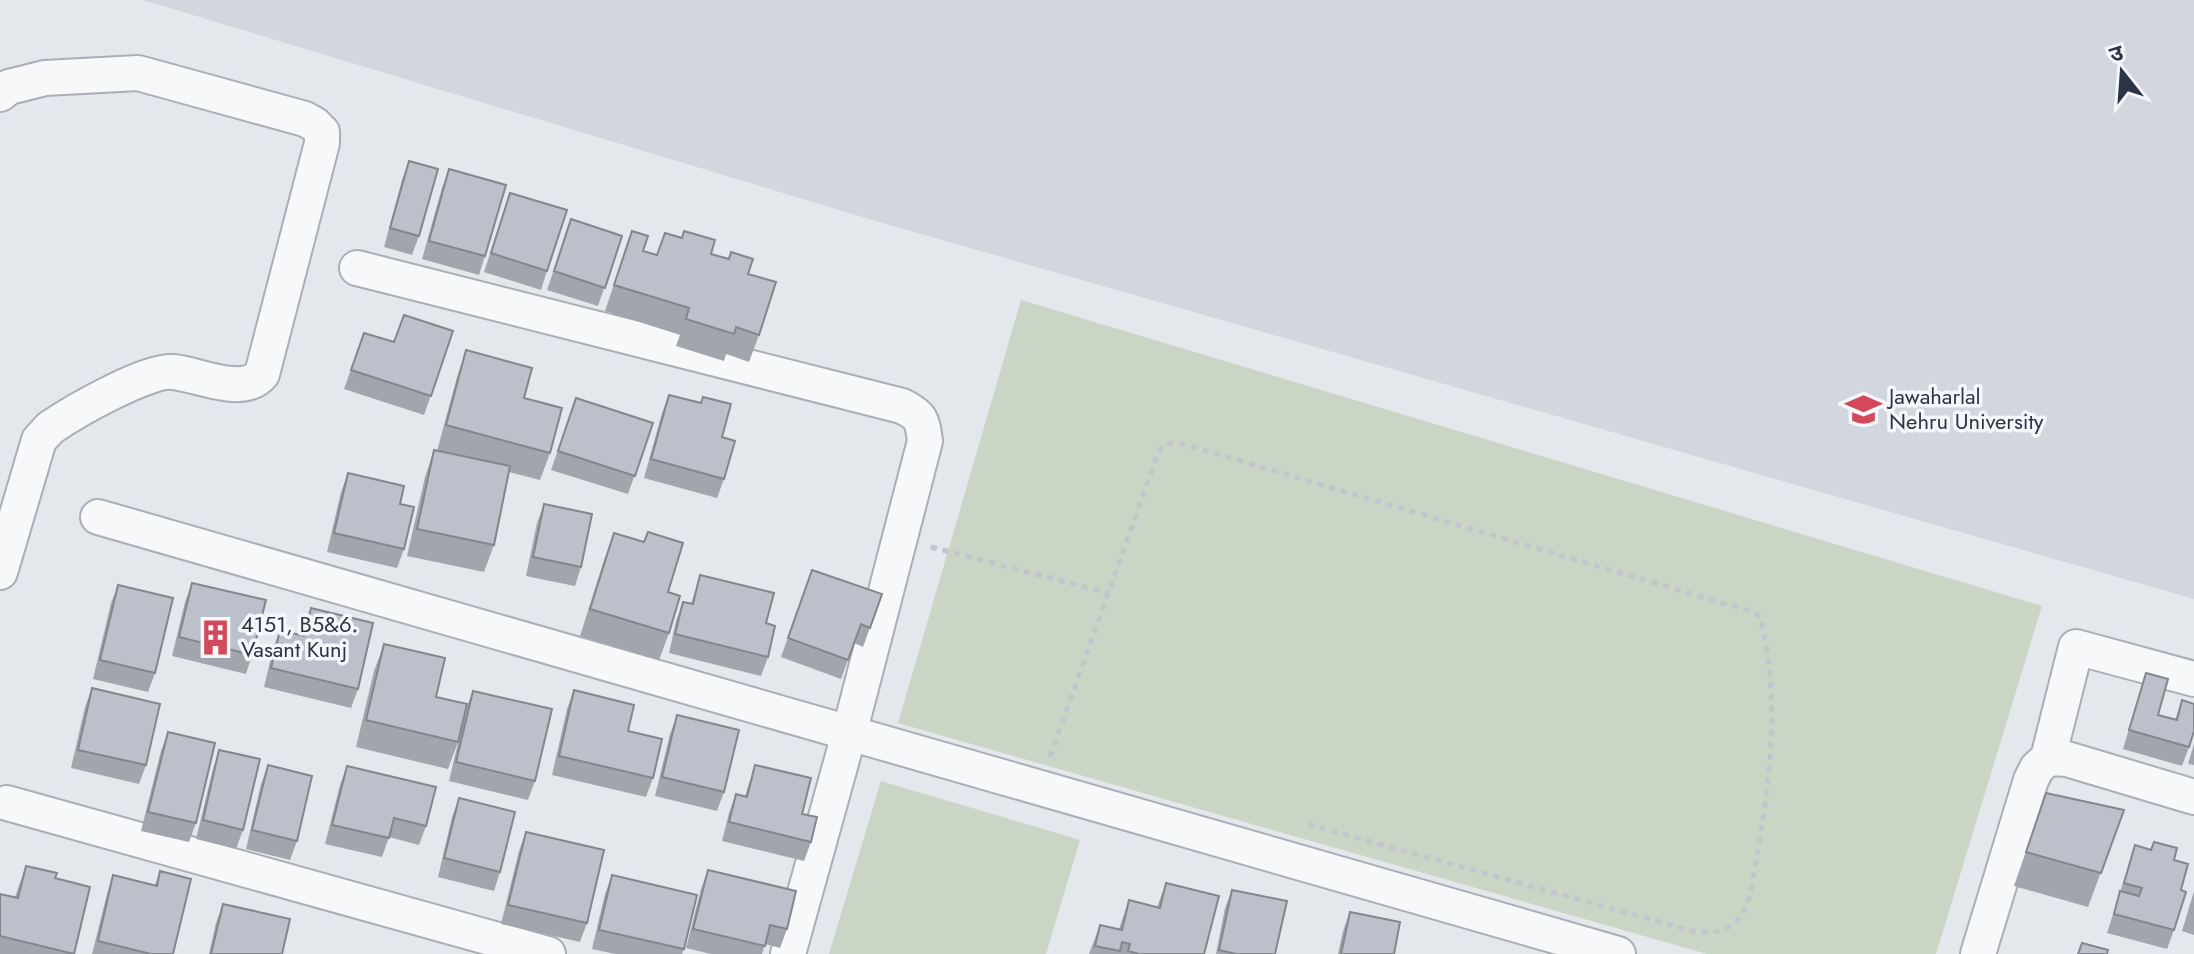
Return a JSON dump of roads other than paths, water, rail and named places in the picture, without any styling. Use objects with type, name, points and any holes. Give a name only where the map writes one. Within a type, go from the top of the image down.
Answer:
[{"type":"street","points":[[0,94],[9,87],[45,78],[138,73],[305,119],[322,132],[322,143],[262,374],[256,381],[235,385],[171,371],[156,373],[50,428],[39,440],[0,572]]},
{"type":"street","points":[[357,268],[902,406],[922,421],[925,441],[788,954]]},
{"type":"street","points":[[98,517],[1041,789],[1521,941],[1618,954]]},
{"type":"street","points":[[1978,954],[2031,780],[2037,768],[2048,758],[2076,647],[2194,679]]},
{"type":"street","points":[[2048,758],[2067,759],[2194,797]]},
{"type":"street","points":[[7,803],[548,954]]},
{"type":"place","name":"Jawaharlal Nehru University","points":[[1863,409]]},
{"type":"place","name":"4151, B5&6. Vasant Kunj","points":[[215,637]]}]
